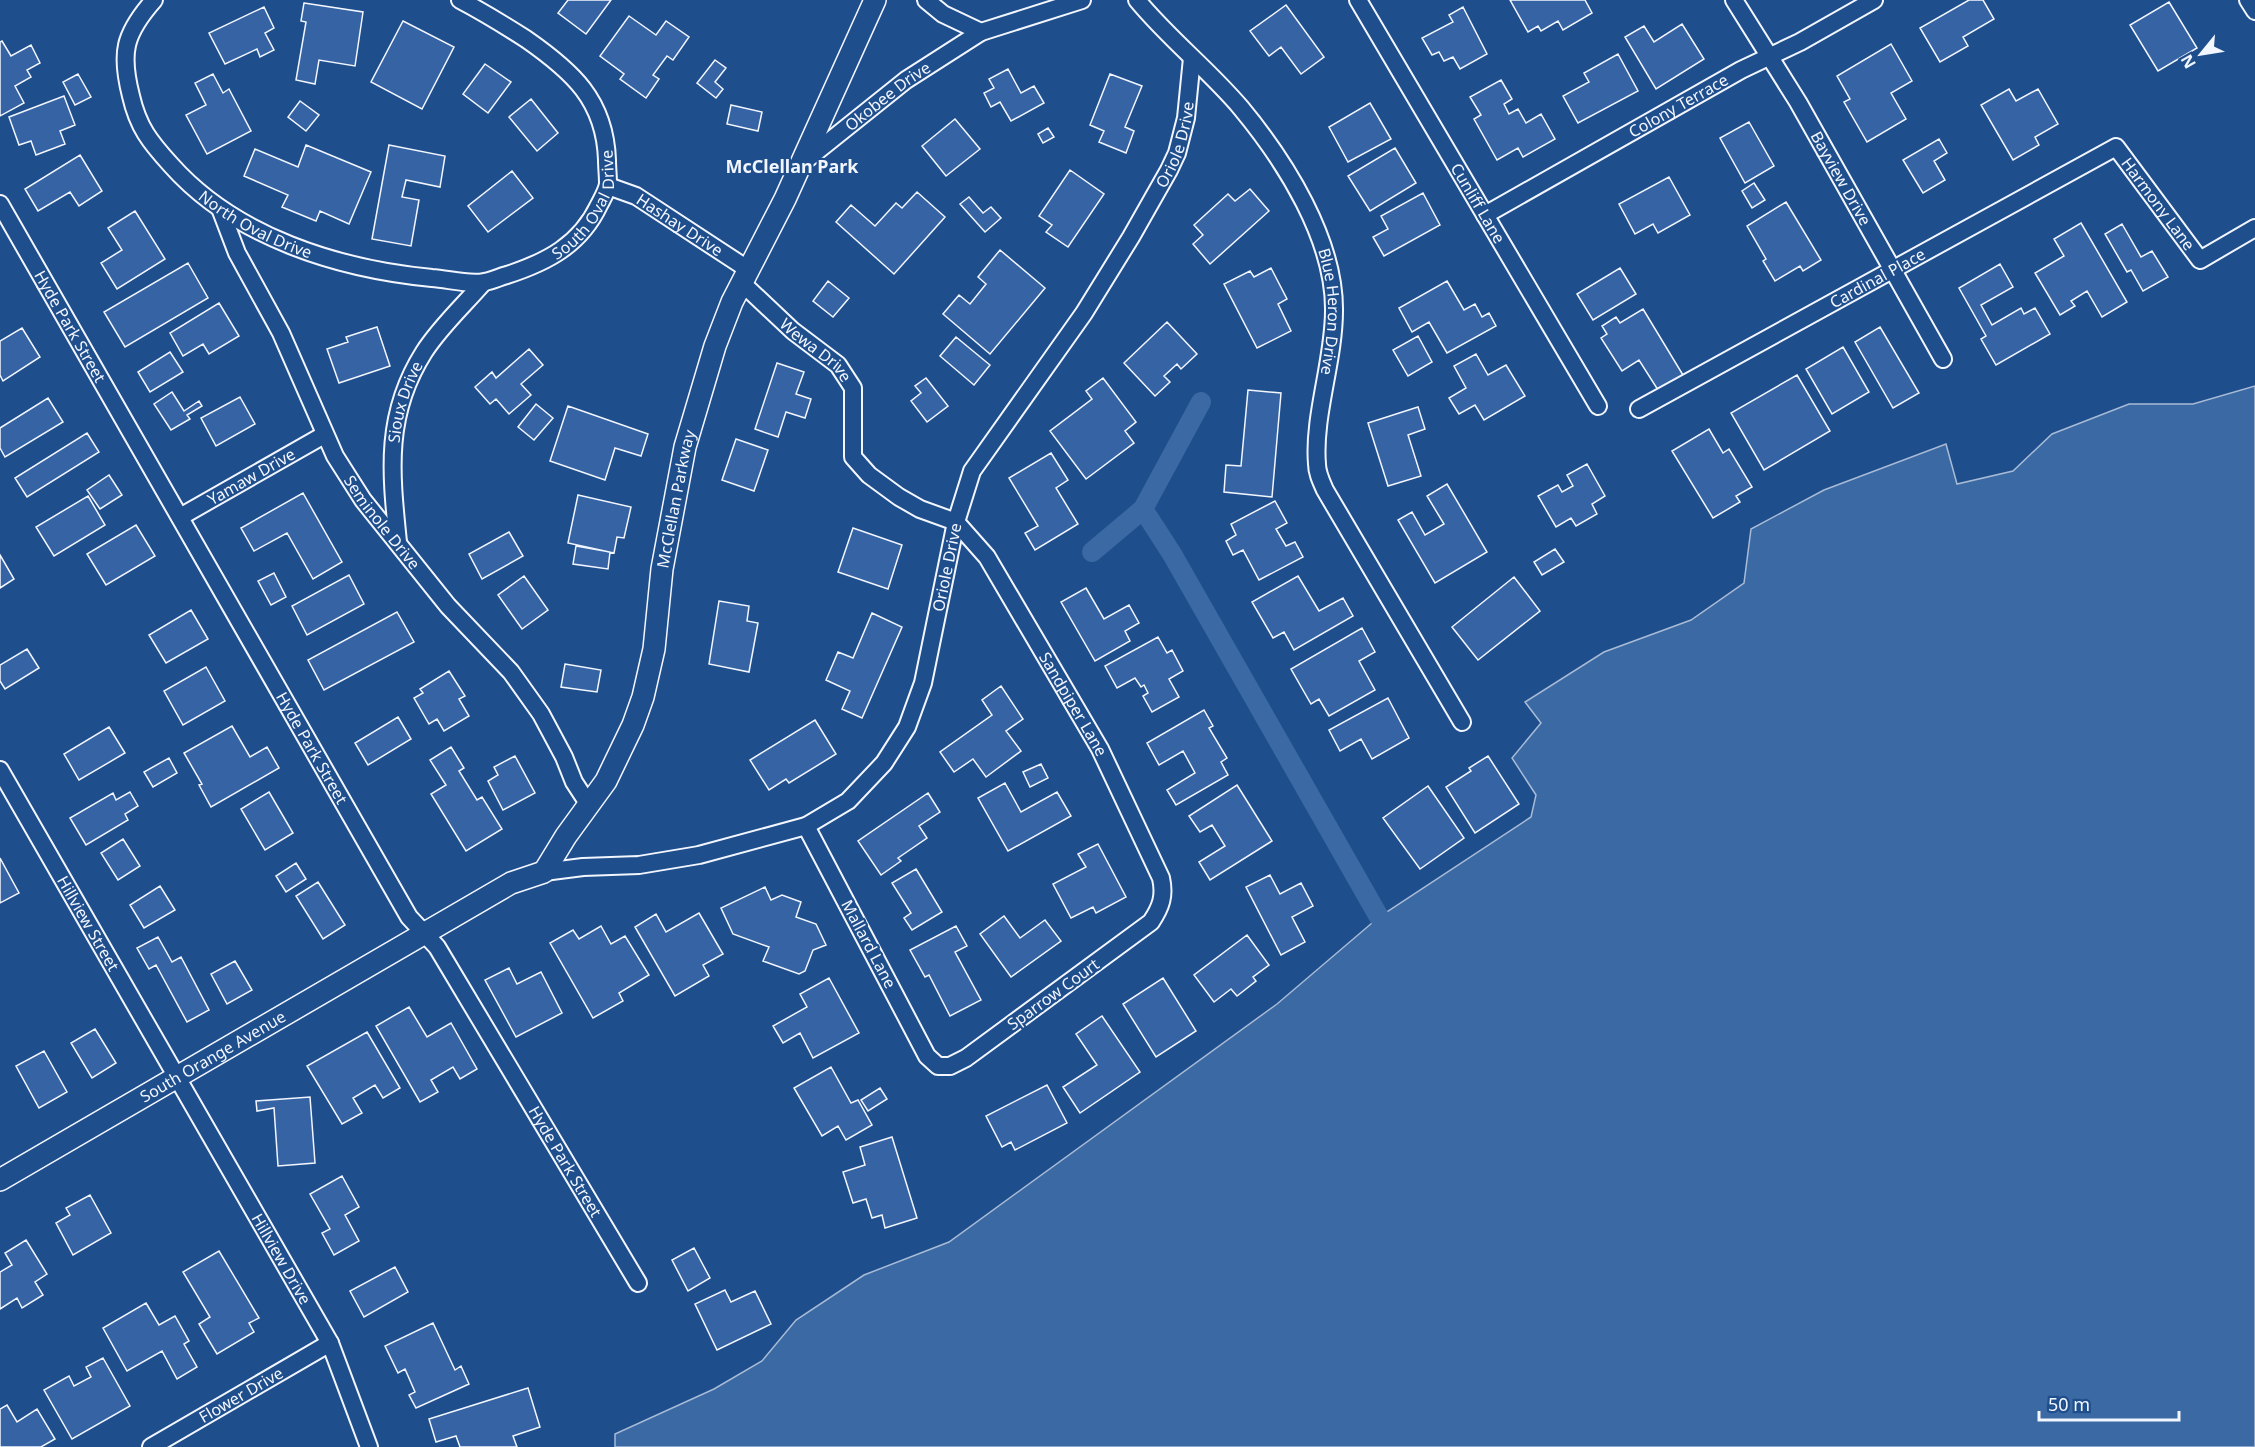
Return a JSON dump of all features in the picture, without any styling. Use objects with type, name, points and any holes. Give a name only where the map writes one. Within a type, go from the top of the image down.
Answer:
[{"type":"street","name":"North Oval Drive","points":[[154,0],[141,15],[126,45],[125,71],[135,114],[143,132],[185,182],[221,211],[271,236],[336,261],[408,276],[483,283]]},
{"type":"street","name":"South Oval Drive","points":[[460,0],[489,14],[543,51],[577,80],[585,90],[603,129],[606,143],[608,186],[590,222],[566,247],[526,269],[483,283]]},
{"type":"street","name":"McClellan Parkway","points":[[544,872],[566,836],[606,781],[623,749],[643,697],[654,649],[668,531],[685,447],[715,346],[732,302],[785,199],[875,0]]},
{"type":"street","name":"Okobee Drive","points":[[798,166],[906,80],[981,32],[1082,0]]},
{"type":"street","name":"Blue Heron Drive","points":[[1137,0],[1240,107],[1271,146],[1303,201],[1317,231],[1333,289],[1335,309],[1334,337],[1319,428],[1316,462],[1318,473],[1330,500],[1462,722]]},
{"type":"street","name":"Bayview Drive","points":[[1734,0],[1804,112],[1943,359]]},
{"type":"street","name":"Colony Terrace","points":[[1485,215],[1741,70],[1800,42],[1874,0]]},
{"type":"street","points":[[2248,0],[2255,11]]},
{"type":"street","points":[[928,2],[944,14],[981,32]]},
{"type":"street","name":"Cunliff Lane","points":[[1362,2],[1598,406]]},
{"type":"street","name":"Oriole Drive","points":[[544,872],[583,867],[639,865],[699,855],[806,826],[858,793],[884,763],[907,727],[923,683],[956,522],[972,471],[1084,313],[1169,170],[1177,153],[1186,118],[1192,58]]},
{"type":"street","name":"Cardinal Place","points":[[1639,409],[2116,147]]},
{"type":"street","name":"Harmony Lane","points":[[2116,147],[2200,260],[2255,228]]},
{"type":"street","name":"Hashay Drive","points":[[608,186],[636,196],[746,277]]},
{"type":"street","name":"Hyde Park Street","points":[[0,204],[409,917],[437,946],[638,1283]]},
{"type":"street","name":"Seminole Drive","points":[[221,211],[237,254],[281,333],[334,456],[363,500],[448,606],[511,672],[541,714],[564,757],[574,782],[590,805]]},
{"type":"street","name":"Wewa Drive","points":[[746,277],[793,331],[838,365],[853,388],[853,456],[869,475],[920,509],[956,522]]},
{"type":"street","name":"Sioux Drive","points":[[398,543],[392,450],[394,430],[403,394],[424,352],[440,330],[483,283]]},
{"type":"street","name":"Yamaw Drive","points":[[180,517],[324,435]]},
{"type":"street","name":"Sandpiper Lane","points":[[956,522],[987,557],[1100,749],[1161,878],[1162,901]]},
{"type":"street","name":"Hillview Street","points":[[0,770],[178,1077]]},
{"type":"street","name":"Mallard Lane","points":[[806,826],[932,1062]]},
{"type":"street","points":[[424,933],[511,884],[544,872]]},
{"type":"street","name":"Sparrow Court","points":[[932,1062],[938,1066],[950,1066],[966,1058],[1151,922],[1162,901]]},
{"type":"street","name":"South Orange Avenue","points":[[0,1180],[424,933]]},
{"type":"street","name":"Hillview Drive","points":[[178,1077],[330,1343],[369,1447]]},
{"type":"street","name":"Flower Drive","points":[[151,1447],[330,1343]]},
{"type":"water","points":[[2255,386],[2255,1447],[615,1447],[615,1434],[714,1389],[762,1361],[796,1320],[864,1275],[949,1242],[1277,1004],[1379,917],[1531,817],[1536,795],[1512,758],[1541,723],[1525,702],[1604,652],[1691,620],[1744,583],[1751,529],[1824,490],[1946,444],[1957,484],[2013,471],[2052,434],[2129,404],[2193,404]]},
{"type":"building","points":[[568,0],[611,0],[586,34],[558,13]]},
{"type":"building","points":[[1510,0],[1585,0],[1592,13],[1563,30],[1558,21],[1541,31],[1538,26],[1528,32]]},
{"type":"building","points":[[1969,0],[1983,0],[1994,19],[1963,37],[1968,46],[1940,62],[1920,28]]},
{"type":"building","points":[[2169,2],[2197,48],[2158,71],[2130,25]]},
{"type":"building","points":[[304,3],[363,12],[355,66],[319,60],[315,84],[296,80],[306,22],[301,21]]},
{"type":"building","points":[[1286,5],[1324,57],[1301,74],[1281,47],[1269,56],[1250,31]]},
{"type":"building","points":[[264,7],[274,28],[265,33],[274,50],[260,57],[257,49],[225,64],[209,33]]},
{"type":"building","points":[[1463,7],[1487,54],[1460,69],[1453,57],[1444,61],[1439,52],[1432,55],[1422,38],[1453,22],[1449,15]]},
{"type":"building","points":[[629,16],[656,35],[666,21],[689,37],[673,60],[667,56],[653,75],[659,79],[646,98],[620,79],[624,74],[600,56]]},
{"type":"building","points":[[403,21],[454,47],[422,109],[371,82]]},
{"type":"building","points":[[1682,24],[1704,59],[1656,89],[1625,37],[1644,26],[1654,42]]},
{"type":"building","points":[[2,41],[11,56],[31,45],[40,63],[27,70],[31,77],[15,86],[24,103],[0,116],[0,42]]},
{"type":"building","points":[[1891,44],[1912,81],[1891,93],[1906,119],[1867,142],[1844,102],[1850,99],[1837,76]]},
{"type":"building","points":[[1618,54],[1638,91],[1578,123],[1563,96],[1589,82],[1584,73]]},
{"type":"building","points":[[715,60],[726,68],[715,82],[723,89],[716,98],[697,83]]},
{"type":"building","points":[[485,64],[511,82],[488,113],[463,94]]},
{"type":"building","points":[[1008,69],[1021,93],[1034,86],[1044,103],[1011,121],[1000,102],[991,107],[984,93],[994,88],[989,79]]},
{"type":"building","points":[[78,74],[91,97],[75,105],[63,82]]},
{"type":"building","points":[[213,74],[223,93],[229,89],[251,131],[207,154],[186,115],[206,105],[195,83]]},
{"type":"building","points":[[1110,74],[1142,86],[1125,127],[1134,131],[1126,153],[1099,142],[1104,131],[1090,125]]},
{"type":"building","points":[[1501,80],[1512,99],[1504,104],[1509,114],[1518,109],[1526,123],[1541,114],[1555,139],[1523,157],[1518,148],[1497,160],[1474,119],[1481,115],[1470,97]]},
{"type":"building","points":[[2009,89],[2016,101],[2038,89],[2058,124],[2035,137],[2039,145],[2013,160],[1981,105]]},
{"type":"building","points":[[64,96],[75,125],[60,131],[65,144],[36,155],[31,141],[19,145],[9,117]]},
{"type":"building","points":[[531,99],[558,133],[537,151],[509,117]]},
{"type":"building","points":[[300,101],[319,115],[306,131],[288,117]]},
{"type":"building","points":[[1370,103],[1391,139],[1348,162],[1329,127]]},
{"type":"building","points":[[731,105],[762,112],[758,131],[727,124]]},
{"type":"building","points":[[955,119],[980,149],[946,176],[922,146]]},
{"type":"building","points":[[1749,122],[1774,166],[1745,183],[1720,138]]},
{"type":"building","points":[[1048,128],[1054,137],[1043,143],[1038,134]]},
{"type":"building","points":[[1939,139],[1947,153],[1934,161],[1945,180],[1923,193],[1903,160]]},
{"type":"building","points":[[306,145],[371,172],[349,224],[320,211],[316,221],[282,207],[288,195],[244,176],[255,149],[298,167]]},
{"type":"building","points":[[389,145],[445,156],[440,187],[406,180],[402,197],[419,200],[411,246],[372,239]]},
{"type":"building","points":[[1395,148],[1416,183],[1370,211],[1348,176]]},
{"type":"building","points":[[80,155],[102,191],[79,206],[70,192],[38,211],[25,189]]},
{"type":"building","points":[[1070,170],[1104,194],[1068,247],[1046,232],[1052,225],[1039,216]]},
{"type":"building","points":[[512,171],[533,198],[488,232],[468,206]]},
{"type":"building","points":[[1669,177],[1690,215],[1658,233],[1653,224],[1635,234],[1619,204]]},
{"type":"building","points":[[1754,183],[1765,200],[1752,208],[1742,191]]},
{"type":"building","points":[[1250,189],[1269,211],[1210,264],[1193,244],[1203,235],[1194,225],[1228,194],[1235,201]]},
{"type":"building","points":[[917,192],[945,217],[894,274],[836,222],[851,205],[875,226],[896,203],[902,208]]},
{"type":"building","points":[[1423,193],[1440,225],[1384,256],[1373,237],[1388,229],[1381,216]]},
{"type":"building","points":[[969,197],[983,213],[991,207],[1001,218],[985,232],[960,204]]},
{"type":"building","points":[[1786,202],[1821,260],[1803,271],[1800,266],[1775,281],[1763,261],[1766,259],[1747,226]]},
{"type":"building","points":[[135,211],[165,259],[117,289],[101,263],[122,250],[108,228]]},
{"type":"building","points":[[2081,223],[2127,302],[2102,317],[2087,291],[2071,301],[2075,306],[2060,315],[2035,273],[2064,256],[2054,239]]},
{"type":"building","points":[[2122,224],[2141,257],[2152,251],[2168,277],[2143,291],[2131,270],[2127,272],[2105,234]]},
{"type":"building","points":[[1000,250],[1045,288],[990,354],[943,314],[959,295],[970,304],[986,284],[978,277]]},
{"type":"building","points":[[188,263],[208,298],[125,347],[104,312]]},
{"type":"building","points":[[2000,264],[2013,287],[1981,305],[1992,325],[2021,308],[2024,314],[2035,308],[2050,334],[1996,365],[1981,339],[1986,336],[1959,288]]},
{"type":"building","points":[[1271,268],[1287,299],[1278,304],[1291,331],[1257,348],[1224,284],[1250,271],[1254,277]]},
{"type":"building","points":[[1620,268],[1636,294],[1593,320],[1577,294]]},
{"type":"building","points":[[828,281],[849,298],[833,317],[813,301]]},
{"type":"building","points":[[1447,281],[1464,310],[1475,304],[1482,317],[1489,313],[1496,326],[1447,353],[1429,322],[1412,332],[1399,308]]},
{"type":"building","points":[[219,303],[239,336],[209,354],[203,344],[183,356],[170,333]]},
{"type":"building","points":[[1643,309],[1683,375],[1658,390],[1639,360],[1622,371],[1601,338],[1607,334],[1602,326],[1616,317],[1620,323]]},
{"type":"building","points":[[1167,322],[1197,354],[1181,369],[1177,364],[1164,376],[1170,382],[1155,396],[1124,363]]},
{"type":"building","points":[[377,327],[390,366],[339,383],[327,349],[348,342],[346,337]]},
{"type":"building","points":[[1880,327],[1919,393],[1893,408],[1855,342]]},
{"type":"building","points":[[22,328],[40,357],[3,381],[0,375],[0,341]]},
{"type":"building","points":[[1418,336],[1432,362],[1408,376],[1393,350]]},
{"type":"building","points":[[956,337],[990,365],[974,385],[940,356]]},
{"type":"building","points":[[1843,347],[1869,392],[1832,414],[1806,369]]},
{"type":"building","points":[[529,349],[543,365],[521,384],[531,395],[509,414],[496,399],[490,404],[475,387],[492,372],[496,378]]},
{"type":"building","points":[[170,352],[183,372],[150,392],[138,372]]},
{"type":"building","points":[[1476,354],[1488,375],[1506,365],[1525,396],[1484,420],[1475,405],[1459,414],[1449,398],[1466,388],[1454,366]]},
{"type":"building","points":[[777,363],[804,372],[796,394],[811,399],[805,418],[786,412],[778,437],[755,429]]},
{"type":"building","points":[[1797,375],[1830,431],[1764,470],[1731,413]]},
{"type":"building","points":[[926,378],[948,406],[927,422],[911,401],[921,393],[915,386]]},
{"type":"building","points":[[1103,378],[1136,422],[1125,431],[1134,443],[1086,479],[1050,431],[1092,399],[1086,391]]},
{"type":"building","points":[[1248,390],[1281,393],[1272,497],[1224,492],[1226,465],[1241,466]]},
{"type":"building","points":[[172,392],[184,411],[199,401],[202,406],[187,415],[190,419],[171,430],[154,404]]},
{"type":"building","points":[[240,397],[255,424],[216,446],[201,418]]},
{"type":"building","points":[[48,398],[63,422],[5,457],[0,448],[0,428]]},
{"type":"building","points":[[536,404],[553,418],[534,440],[518,427]]},
{"type":"building","points":[[568,406],[648,434],[641,456],[615,448],[605,480],[550,461]]},
{"type":"building","points":[[1418,407],[1425,429],[1408,435],[1421,476],[1388,486],[1368,423]]},
{"type":"building","points":[[1709,429],[1723,453],[1729,449],[1752,487],[1736,496],[1740,502],[1713,518],[1672,451]]},
{"type":"building","points":[[87,433],[99,452],[27,497],[15,478]]},
{"type":"building","points":[[736,439],[768,450],[754,491],[722,480]]},
{"type":"building","points":[[1051,453],[1068,480],[1056,488],[1078,524],[1035,550],[1025,533],[1038,526],[1009,478]]},
{"type":"building","points":[[1587,464],[1605,496],[1592,504],[1597,514],[1576,526],[1571,518],[1556,527],[1538,496],[1558,485],[1562,492],[1573,486],[1567,475]]},
{"type":"building","points":[[109,475],[122,495],[100,509],[87,490]]},
{"type":"building","points":[[1447,484],[1487,552],[1435,583],[1398,520],[1412,512],[1425,535],[1444,524],[1427,496]]},
{"type":"building","points":[[303,493],[342,562],[313,579],[287,533],[254,551],[241,528]]},
{"type":"building","points":[[578,495],[631,507],[624,538],[617,537],[614,553],[568,543]]},
{"type":"building","points":[[88,496],[105,525],[54,556],[36,527]]},
{"type":"building","points":[[1275,501],[1287,523],[1276,529],[1286,546],[1295,542],[1303,557],[1259,580],[1243,550],[1233,555],[1226,541],[1236,535],[1231,524]]},
{"type":"building","points":[[136,525],[155,556],[106,585],[87,554]]},
{"type":"building","points":[[853,528],[902,545],[888,589],[838,572]]},
{"type":"building","points":[[509,532],[523,556],[482,579],[469,554]]},
{"type":"building","points":[[576,546],[610,552],[608,569],[573,564]]},
{"type":"building","points":[[1555,549],[1564,562],[1542,575],[1534,562]]},
{"type":"building","points":[[0,555],[14,579],[0,588]]},
{"type":"building","points":[[274,573],[286,597],[271,605],[258,581]]},
{"type":"building","points":[[349,575],[364,604],[307,635],[292,606]]},
{"type":"building","points":[[524,576],[548,610],[522,629],[498,595]]},
{"type":"building","points":[[1298,576],[1319,611],[1343,598],[1353,616],[1294,650],[1284,632],[1273,638],[1252,602]]},
{"type":"building","points":[[1514,577],[1540,611],[1478,660],[1452,627]]},
{"type":"building","points":[[1086,588],[1104,619],[1129,605],[1139,623],[1125,631],[1130,641],[1095,661],[1061,602]]},
{"type":"building","points":[[719,601],[749,606],[747,621],[758,623],[749,672],[709,664]]},
{"type":"building","points":[[191,610],[208,639],[166,663],[149,635]]},
{"type":"building","points":[[397,612],[414,642],[324,690],[308,660]]},
{"type":"building","points":[[872,613],[902,627],[862,718],[842,709],[850,691],[826,680],[838,652],[853,658]]},
{"type":"building","points":[[1362,628],[1375,652],[1359,661],[1375,690],[1329,716],[1319,699],[1311,704],[1291,669]]},
{"type":"building","points":[[1158,637],[1167,653],[1172,650],[1183,671],[1169,679],[1179,697],[1152,712],[1143,696],[1148,693],[1144,685],[1141,687],[1135,678],[1117,688],[1105,666]]},
{"type":"building","points":[[27,649],[39,668],[5,689],[0,681],[0,665]]},
{"type":"building","points":[[565,664],[601,670],[597,692],[561,687]]},
{"type":"building","points":[[206,667],[225,701],[183,725],[164,691]]},
{"type":"building","points":[[449,671],[465,696],[459,699],[469,716],[444,731],[437,719],[429,724],[414,698],[423,693],[420,689]]},
{"type":"building","points":[[1001,686],[1023,719],[1006,731],[1021,751],[986,777],[973,759],[954,772],[940,752],[992,715],[982,700]]},
{"type":"building","points":[[1388,698],[1409,738],[1372,759],[1361,739],[1340,751],[1329,730]]},
{"type":"building","points":[[1204,710],[1213,726],[1209,728],[1227,758],[1221,762],[1228,775],[1176,805],[1167,790],[1195,773],[1183,751],[1159,765],[1147,743]]},
{"type":"building","points":[[398,717],[411,739],[368,765],[355,743]]},
{"type":"building","points":[[815,720],[836,754],[789,783],[786,779],[769,790],[750,760]]},
{"type":"building","points":[[232,726],[250,757],[267,747],[279,768],[211,807],[199,785],[202,784],[184,753]]},
{"type":"building","points":[[109,727],[125,753],[79,780],[64,754]]},
{"type":"building","points":[[451,747],[464,768],[459,771],[477,800],[482,797],[502,829],[466,851],[431,794],[446,785],[430,760]]},
{"type":"building","points":[[515,756],[535,793],[503,810],[488,781],[498,775],[494,767]]},
{"type":"building","points":[[1488,756],[1519,804],[1475,833],[1446,787],[1471,771],[1469,768]]},
{"type":"building","points":[[169,758],[177,773],[153,787],[144,772]]},
{"type":"building","points":[[1041,764],[1048,778],[1030,787],[1023,772]]},
{"type":"building","points":[[1005,783],[1021,812],[1057,792],[1071,816],[1008,851],[978,798]]},
{"type":"building","points":[[1237,785],[1272,841],[1210,880],[1199,862],[1225,846],[1212,825],[1200,832],[1189,816]]},
{"type":"building","points":[[1428,786],[1464,838],[1420,869],[1383,818]]},
{"type":"building","points":[[130,792],[138,806],[125,814],[128,820],[86,845],[70,818],[113,793],[116,800]]},
{"type":"building","points":[[269,792],[293,833],[265,850],[241,809]]},
{"type":"building","points":[[928,793],[940,812],[919,826],[927,838],[898,858],[901,861],[881,875],[858,841]]},
{"type":"building","points":[[123,839],[140,866],[118,880],[101,853]]},
{"type":"building","points":[[1098,844],[1126,897],[1096,913],[1093,907],[1071,918],[1053,884],[1086,867],[1078,854]]},
{"type":"building","points":[[0,858],[19,893],[0,903]]},
{"type":"building","points":[[296,863],[306,879],[286,892],[276,876]]},
{"type":"building","points":[[916,869],[942,912],[912,930],[904,918],[911,913],[892,883]]},
{"type":"building","points":[[1270,875],[1280,894],[1301,883],[1313,906],[1292,917],[1305,942],[1281,955],[1246,887]]},
{"type":"building","points":[[318,882],[345,925],[323,939],[296,896]]},
{"type":"building","points":[[160,886],[175,910],[144,928],[130,905]]},
{"type":"building","points":[[765,887],[771,900],[782,895],[801,902],[796,917],[816,924],[826,945],[813,950],[805,971],[799,974],[763,961],[769,947],[733,934],[721,908]]},
{"type":"building","points":[[699,913],[723,954],[703,965],[709,976],[675,996],[635,927],[656,914],[666,932]]},
{"type":"building","points":[[1004,916],[1020,938],[1045,920],[1061,941],[1011,977],[980,934]]},
{"type":"building","points":[[601,926],[611,944],[625,936],[649,975],[619,993],[623,1001],[593,1018],[550,943],[573,930],[579,939]]},
{"type":"building","points":[[956,926],[967,946],[955,952],[981,1000],[950,1016],[929,975],[925,977],[910,950]]},
{"type":"building","points":[[1247,935],[1269,965],[1253,977],[1256,981],[1237,996],[1231,989],[1214,1002],[1194,975]]},
{"type":"building","points":[[158,937],[172,962],[181,957],[209,1010],[187,1022],[156,965],[149,969],[137,948]]},
{"type":"building","points":[[235,961],[252,990],[227,1004],[211,974]]},
{"type":"building","points":[[509,968],[517,984],[541,972],[562,1013],[516,1037],[485,980]]},
{"type":"building","points":[[829,978],[859,1033],[813,1058],[800,1033],[783,1043],[773,1026],[807,1007],[800,994]]},
{"type":"building","points":[[1163,978],[1196,1031],[1156,1057],[1123,1004]]},
{"type":"building","points":[[409,1007],[427,1037],[451,1023],[477,1069],[460,1079],[453,1067],[431,1080],[438,1092],[420,1102],[376,1026]]},
{"type":"building","points":[[1102,1016],[1140,1072],[1080,1113],[1063,1087],[1097,1065],[1076,1034]]},
{"type":"building","points":[[95,1029],[116,1063],[92,1078],[71,1043]]},
{"type":"building","points":[[367,1032],[400,1088],[383,1098],[375,1085],[353,1098],[362,1113],[342,1124],[307,1066]]},
{"type":"building","points":[[44,1051],[67,1092],[39,1108],[16,1066]]},
{"type":"building","points":[[831,1067],[851,1103],[858,1100],[872,1125],[846,1140],[838,1126],[822,1136],[794,1088]]},
{"type":"building","points":[[1047,1085],[1067,1123],[1015,1150],[1011,1142],[1002,1147],[986,1116]]},
{"type":"building","points":[[880,1088],[887,1099],[868,1111],[861,1100]]},
{"type":"building","points":[[310,1097],[315,1163],[278,1166],[274,1108],[257,1111],[256,1101]]},
{"type":"building","points":[[892,1137],[917,1218],[885,1228],[882,1215],[872,1218],[866,1199],[853,1203],[843,1172],[865,1165],[860,1147]]},
{"type":"building","points":[[342,1176],[359,1207],[345,1215],[359,1241],[334,1255],[322,1233],[330,1229],[310,1194]]},
{"type":"building","points":[[90,1195],[111,1233],[73,1255],[56,1223],[70,1215],[66,1208]]},
{"type":"building","points":[[26,1240],[47,1274],[35,1282],[43,1295],[22,1308],[17,1298],[0,1309],[0,1272],[12,1265],[5,1253]]},
{"type":"building","points":[[694,1248],[710,1278],[688,1291],[672,1260]]},
{"type":"building","points":[[219,1251],[259,1318],[249,1323],[254,1332],[217,1354],[199,1324],[210,1317],[183,1272]]},
{"type":"building","points":[[395,1267],[408,1292],[364,1317],[350,1291]]},
{"type":"building","points":[[725,1290],[731,1302],[755,1291],[771,1324],[717,1350],[695,1304]]},
{"type":"building","points":[[146,1303],[159,1325],[175,1316],[189,1341],[184,1344],[197,1367],[177,1379],[162,1351],[127,1371],[103,1328]]},
{"type":"building","points":[[433,1323],[455,1370],[461,1366],[469,1384],[416,1408],[409,1395],[415,1392],[405,1369],[398,1373],[385,1346]]},
{"type":"building","points":[[103,1358],[130,1406],[72,1439],[44,1390],[69,1376],[74,1386],[91,1377],[86,1367]]},
{"type":"building","points":[[528,1388],[540,1427],[513,1436],[517,1447],[460,1447],[456,1436],[436,1442],[429,1419]]},
{"type":"building","points":[[7,1405],[17,1422],[37,1409],[55,1439],[41,1447],[0,1447],[0,1409]]},
{"type":"waterway","points":[[1092,552],[1143,509],[1201,402]]},
{"type":"waterway","points":[[1143,509],[1172,554],[1379,917]]},
{"type":"district","name":"McClellan Park","points":[[792,167]]}]
